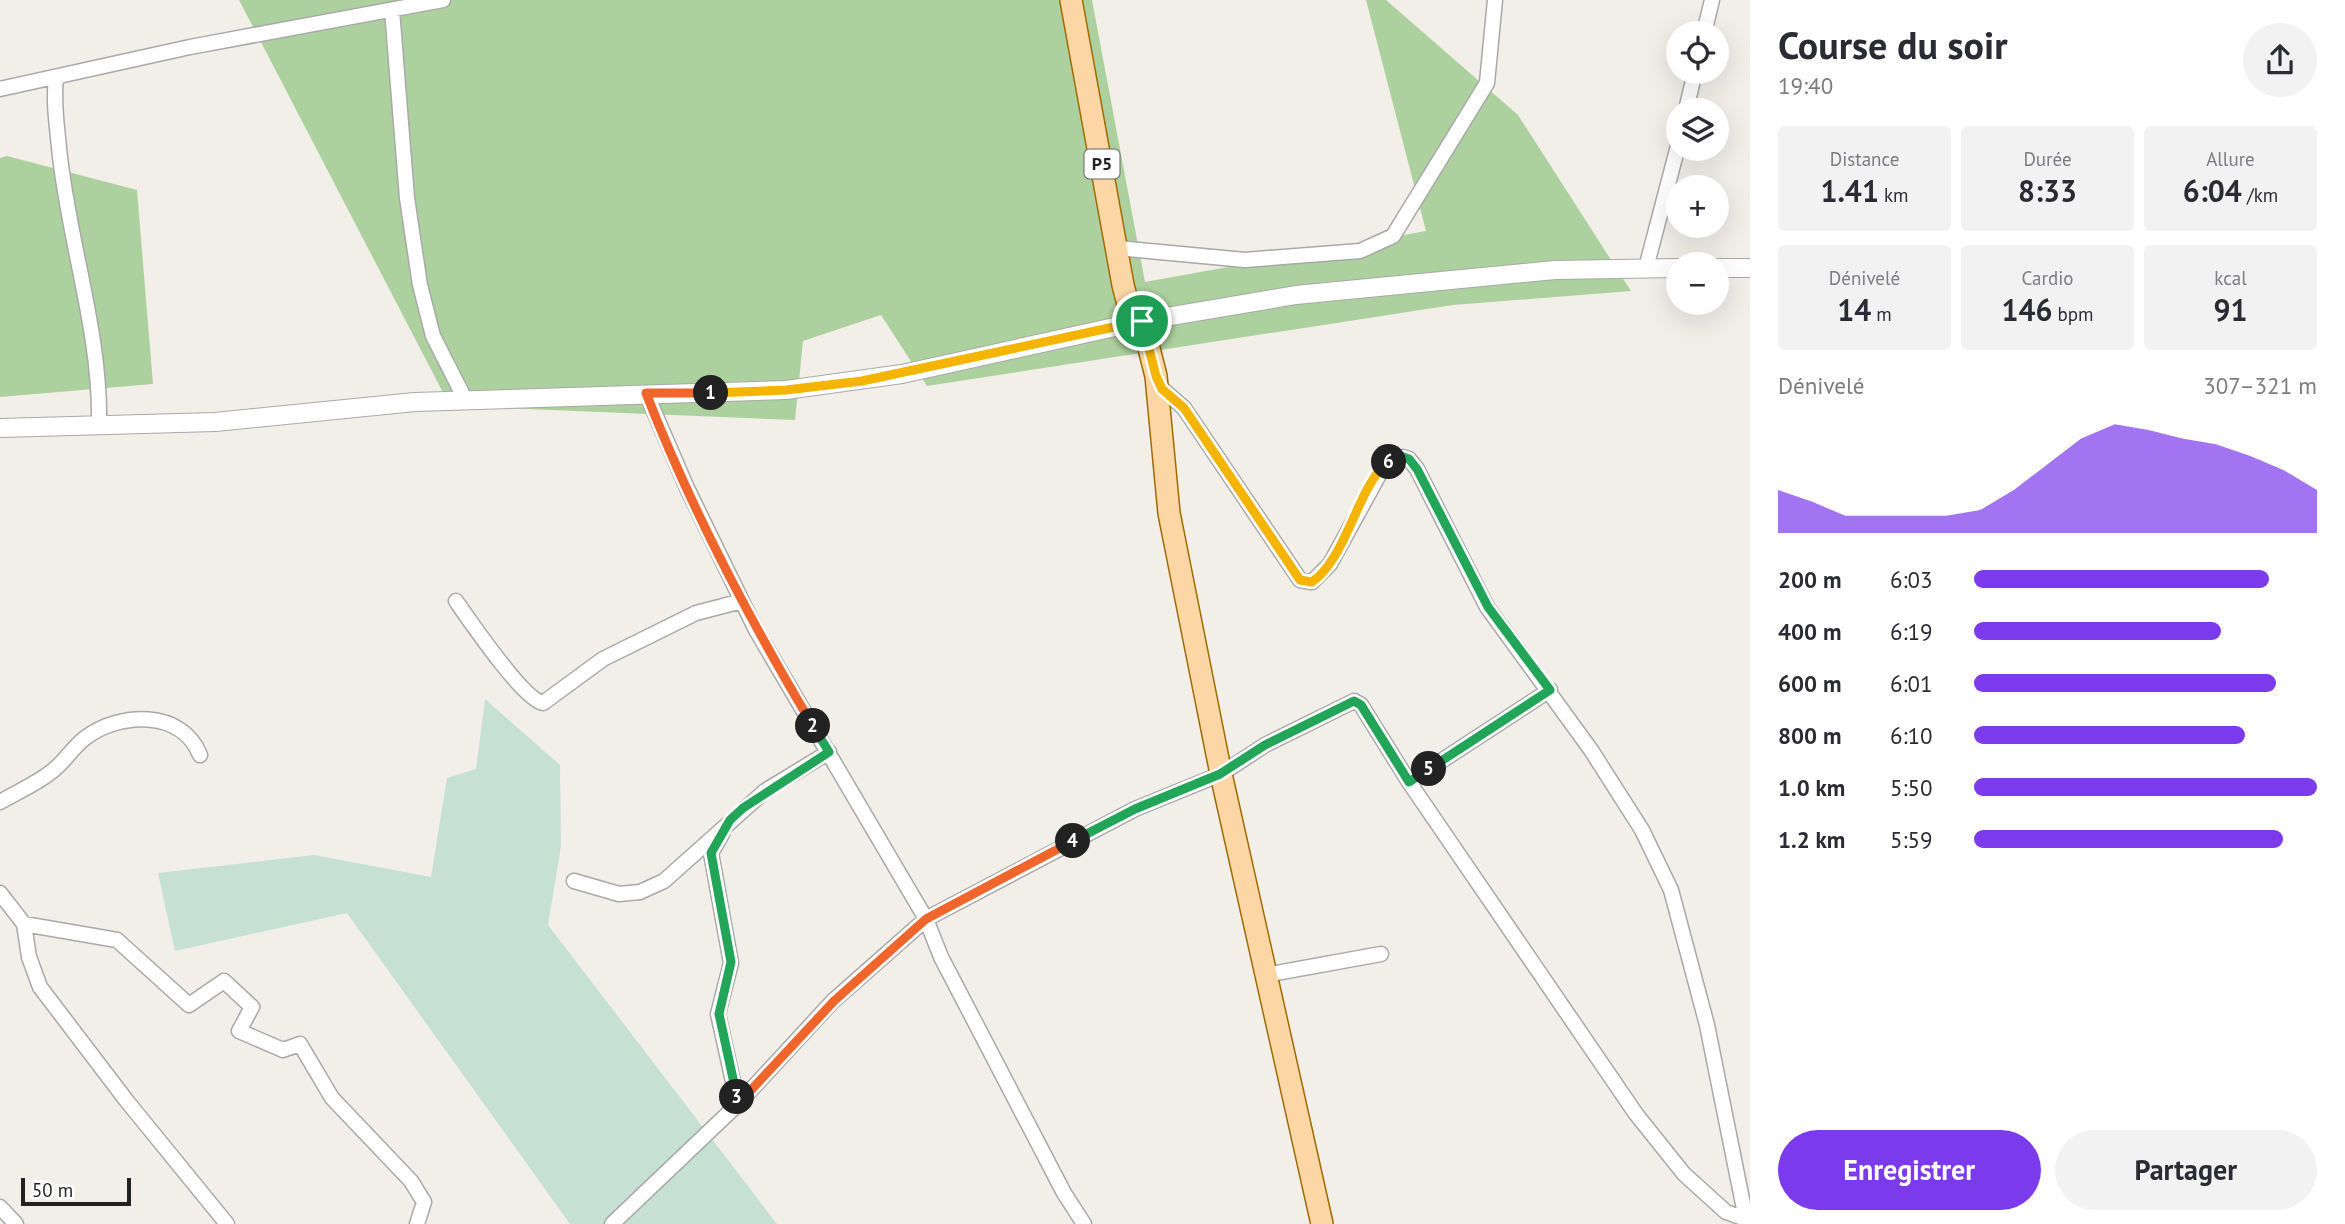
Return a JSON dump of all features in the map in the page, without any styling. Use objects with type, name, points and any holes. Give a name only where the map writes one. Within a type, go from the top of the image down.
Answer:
[{"type":"main road","name":"P5","points":[[1071,0],[1130,312],[1142,321],[1156,376],[1169,513],[1220,774],[1322,1224]]},
{"type":"street","points":[[0,89],[190,47],[443,0]]},
{"type":"street","points":[[1117,248],[1245,260],[1360,251],[1392,236],[1487,83],[1495,0]]},
{"type":"street","points":[[1707,21],[1712,0]]},
{"type":"street","points":[[392,10],[407,198],[420,285],[433,336],[466,401]]},
{"type":"street","points":[[56,78],[54,96],[63,185],[100,383],[99,425]]},
{"type":"street","points":[[1646,268],[1674,161]]},
{"type":"street","points":[[0,428],[215,422],[306,415],[368,406],[466,401],[786,390],[862,381],[1142,321],[1236,304],[1419,282],[1555,270],[1666,268]]},
{"type":"street","points":[[1729,268],[1750,268]]},
{"type":"street","points":[[1156,376],[1162,389],[1184,408],[1300,580],[1312,582],[1330,564],[1385,464],[1403,457],[1409,459],[1488,607],[1550,690],[1642,830],[1671,890],[1707,1025],[1748,1221]]},
{"type":"street","points":[[646,393],[677,466],[756,630],[926,919],[941,957],[1064,1193],[1084,1224]]},
{"type":"street","points":[[456,601],[521,688],[536,701],[543,702],[603,659],[696,613],[743,601]]},
{"type":"street","points":[[1409,782],[1550,690]]},
{"type":"street","points":[[612,1224],[738,1104],[834,1001],[926,919],[1135,809],[1220,774],[1265,745],[1354,701],[1361,705],[1409,782],[1636,1114],[1684,1174],[1726,1212],[1748,1221]]},
{"type":"street","points":[[0,802],[54,771],[69,752],[99,729],[126,720],[149,719],[170,725],[187,734],[200,755]]},
{"type":"street","points":[[574,881],[619,894],[640,892],[664,881],[765,791],[829,752]]},
{"type":"street","points":[[730,820],[711,853],[731,962],[719,1014],[738,1104]]},
{"type":"street","points":[[0,893],[24,924],[29,957],[40,987],[126,1100],[228,1224]]},
{"type":"street","points":[[24,924],[117,940],[189,1005],[224,981],[252,1007],[239,1031],[283,1050],[300,1044],[332,1098],[411,1181],[424,1202],[417,1224]]},
{"type":"street","points":[[1265,975],[1381,954]]},
{"type":"street","points":[[0,1207],[16,1224]]},
{"type":"green space","points":[[239,0],[1092,0],[1145,282],[1426,231],[1366,0],[1386,0],[1518,115],[1631,291],[1453,305],[927,386],[881,315],[803,341],[795,420],[450,406]]},
{"type":"green space","points":[[7,156],[137,190],[153,384],[0,397],[0,158]]},
{"type":"green space","points":[[485,699],[560,765],[561,846],[548,925],[777,1224],[570,1224],[347,913],[175,951],[158,873],[314,855],[431,877],[447,778],[476,769]]},
{"type":"route","points":[[1142,321],[1162,389],[1184,408],[1300,580],[1312,582],[1321,576],[1330,564],[1376,476],[1385,464],[1403,457],[1409,459],[1417,469],[1460,558],[1488,607],[1550,690],[1409,782],[1361,705],[1354,701],[1347,702],[1265,745],[1220,774],[1135,809],[946,906],[926,919],[834,1001],[738,1104],[719,1014],[731,962],[711,853],[730,820],[743,808],[765,791],[829,752],[756,630],[707,531],[646,393],[786,390],[862,381],[1142,321]]}]
